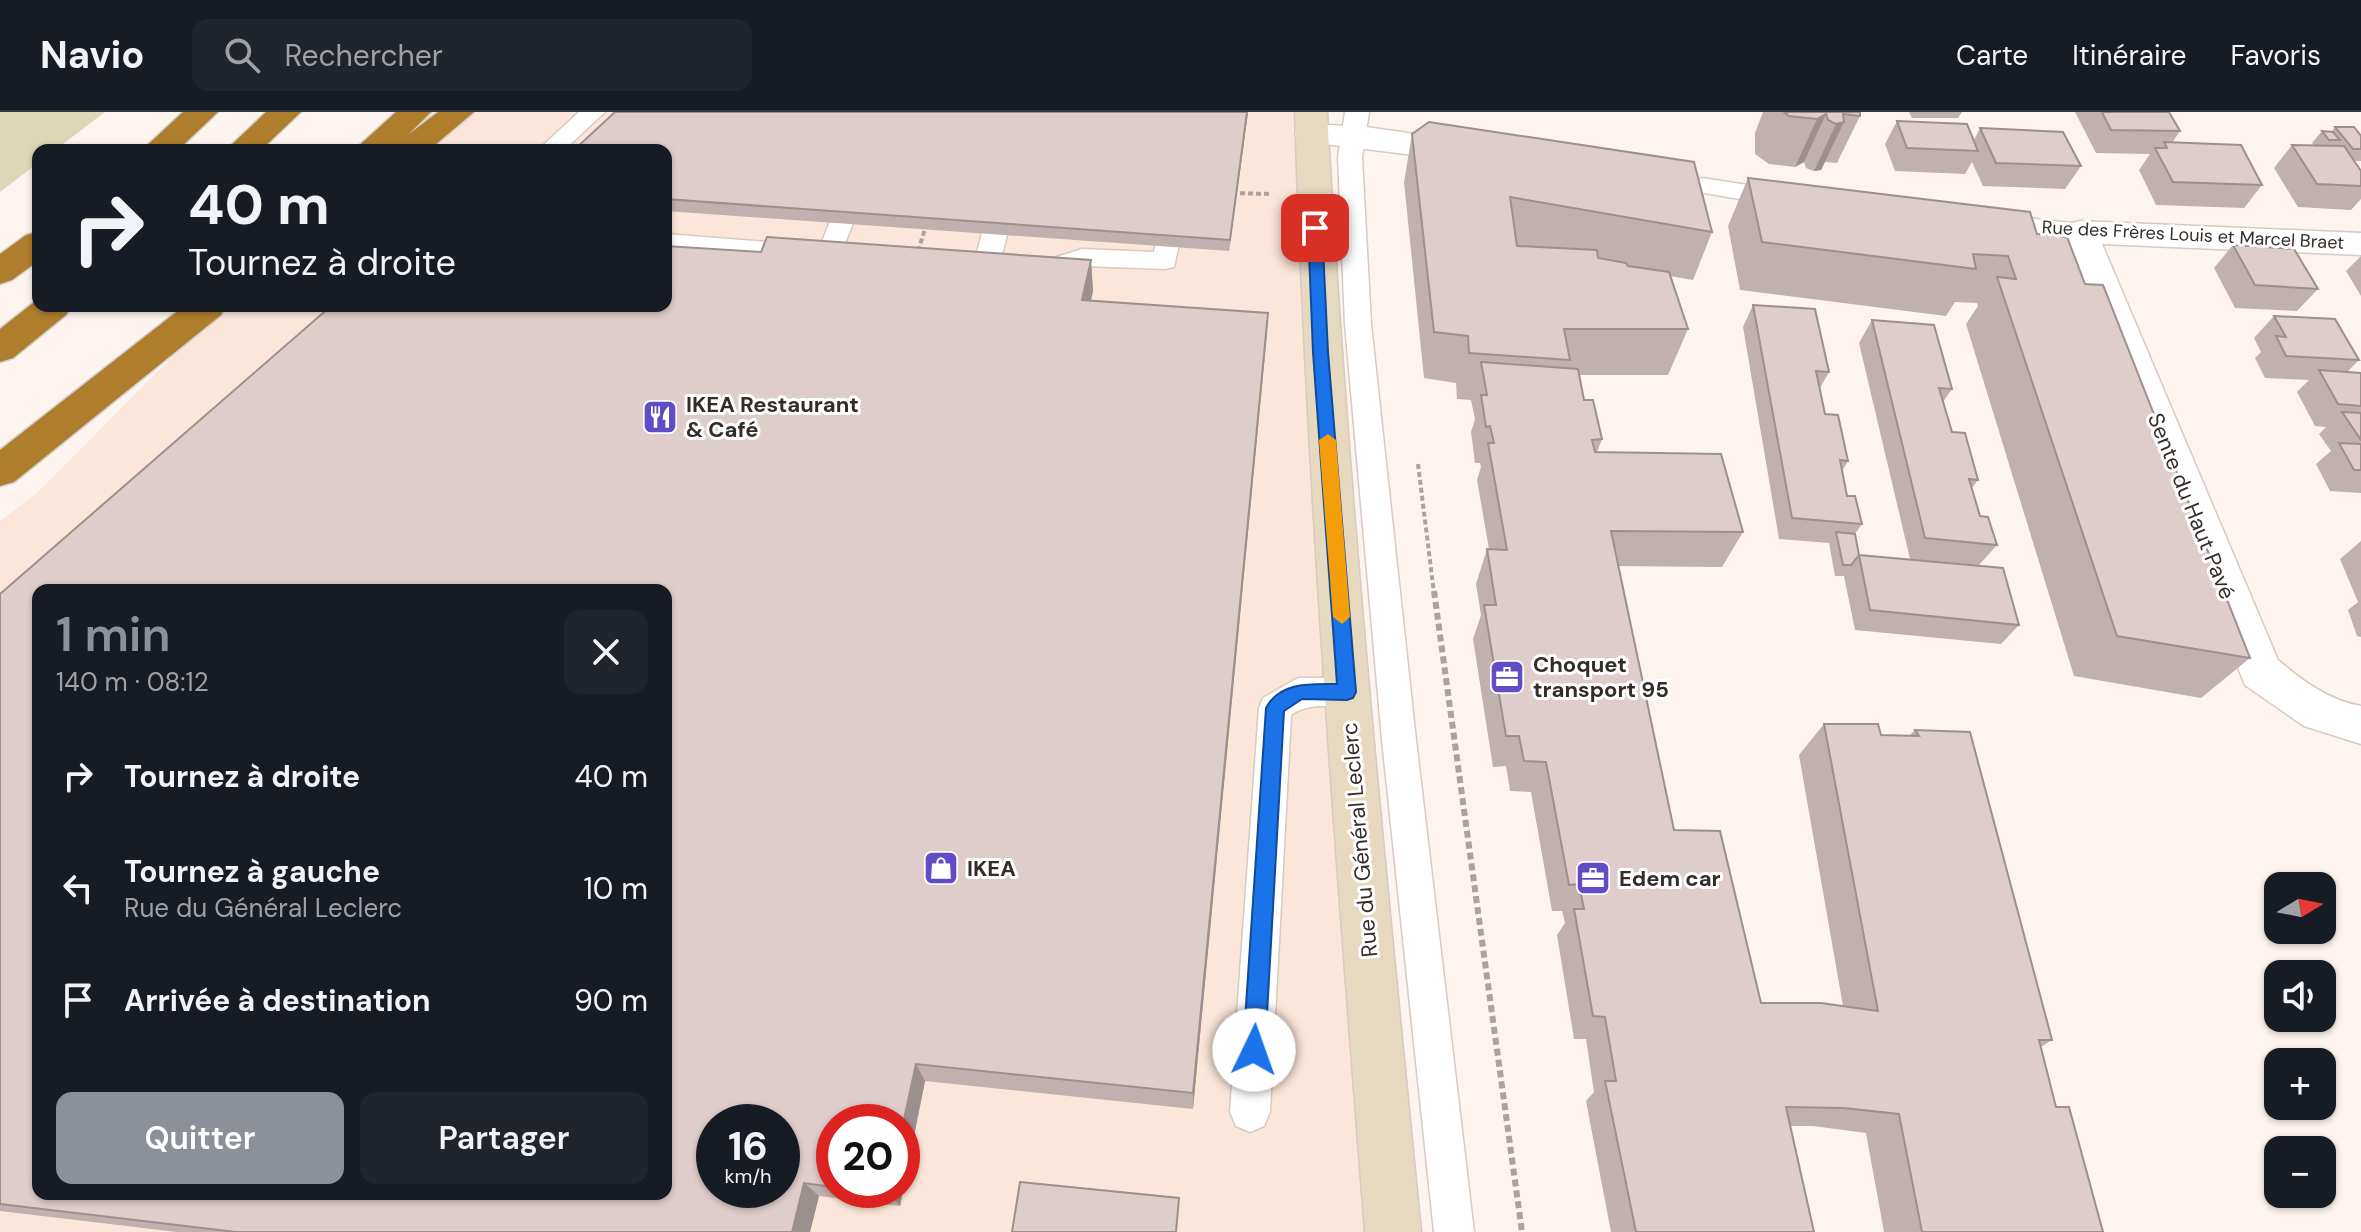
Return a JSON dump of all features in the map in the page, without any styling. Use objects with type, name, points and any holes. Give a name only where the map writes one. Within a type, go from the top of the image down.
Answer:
[{"type":"highway","points":[[165,144],[202,112]]},
{"type":"highway","points":[[249,144],[285,112]]},
{"type":"highway","points":[[377,144],[415,112]]},
{"type":"highway","points":[[416,144],[458,112]]},
{"type":"highway","points":[[0,272],[32,248]]},
{"type":"highway","points":[[0,349],[46,312]]},
{"type":"highway","points":[[0,469],[179,312]]},
{"type":"highway","points":[[0,469],[200,312]]},
{"type":"main road","name":"Rue du Général Leclerc","points":[[1311,123],[1321,352],[1393,1232]]},
{"type":"street","points":[[1311,123],[1355,124],[1500,156]]},
{"type":"street","name":"Rue des Frères Louis et Marcel Braet","points":[[2080,232],[2361,244]]},
{"type":"street","name":"Sente du Haut Pavé","points":[[2080,232],[2261,672],[2298,703],[2347,724],[2361,725]]},
{"type":"lane","points":[[557,144],[593,112]]},
{"type":"lane","points":[[586,144],[621,112]]},
{"type":"lane","points":[[829,255],[885,112]]},
{"type":"lane","points":[[987,263],[1026,112]]},
{"type":"lane","points":[[1355,124],[1350,157],[1358,324],[1399,740],[1454,1232]]},
{"type":"lane","points":[[1686,184],[1810,202]]},
{"type":"lane","points":[[955,262],[1049,269],[1082,257],[1165,261],[1185,185],[1183,226],[1151,225]]},
{"type":"lane","points":[[822,205],[869,208]]},
{"type":"lane","points":[[979,214],[1026,217]]},
{"type":"lane","name":"Rue des Frères Louis et Marcel Braet","points":[[1966,219],[2080,232]]},
{"type":"lane","points":[[672,242],[861,256]]},
{"type":"lane","points":[[1250,1112],[1275,708],[1298,692],[1347,692]]},
{"type":"path","points":[[1234,193],[1276,194]]},
{"type":"path","points":[[917,252],[926,226]]},
{"type":"path","points":[[1418,461],[1452,739],[1486,955],[1522,1232]]},
{"type":"shaded area","points":[[0,112],[105,112],[63,144],[32,144],[32,168],[0,192]]},
{"type":"shaded area","name":"IKEA","points":[[416,112],[1326,112],[1380,1232],[0,1232],[0,521],[38,492],[217,312],[672,312],[672,144],[384,144]]},
{"type":"building","points":[[615,112],[1247,112],[1230,240],[672,199],[672,144],[580,144]]},
{"type":"building","points":[[1784,112],[1860,112],[1860,116],[1843,114],[1844,122],[1836,124],[1828,120],[1826,114],[1817,119],[1789,116]]},
{"type":"building","points":[[2102,112],[2169,112],[2180,131],[2111,130]]},
{"type":"building","points":[[1897,121],[1967,124],[1978,151],[1907,148]]},
{"type":"building","points":[[1429,122],[1694,162],[1712,232],[1510,197],[1517,246],[1597,250],[1598,258],[1669,272],[1688,329],[1564,329],[1570,360],[1469,353],[1468,336],[1434,332],[1412,134]]},
{"type":"building","points":[[2335,127],[2354,127],[2361,136],[2361,149],[2353,149]]},
{"type":"building","points":[[1980,128],[2063,132],[2081,166],[1996,163]]},
{"type":"building","points":[[2322,131],[2333,132],[2340,140],[2329,140]]},
{"type":"building","points":[[2164,142],[2241,145],[2262,185],[2173,182],[2155,148],[2167,148]]},
{"type":"building","points":[[2292,145],[2344,146],[2361,171],[2361,186],[2317,184]]},
{"type":"building","points":[[1748,178],[2030,212],[2037,234],[2067,237],[2085,284],[2103,285],[2250,658],[2117,636],[1997,277],[2016,279],[2008,256],[1973,254],[1976,269],[1762,242]]},
{"type":"building","name":"IKEA","points":[[767,237],[1091,260],[1082,300],[1268,313],[1193,1093],[916,1064],[907,1104],[816,1104],[816,1185],[804,1183],[800,1199],[800,1104],[696,1104],[696,1208],[798,1208],[792,1232],[236,1232],[0,1204],[0,594],[324,312],[672,312],[672,246],[761,252]]},
{"type":"building","points":[[2233,245],[2294,249],[2318,289],[2255,285]]},
{"type":"building","points":[[1753,305],[1815,309],[1829,372],[1816,371],[1825,414],[1838,415],[1848,461],[1840,460],[1847,496],[1855,496],[1862,524],[1792,518]]},
{"type":"building","points":[[2274,316],[2335,319],[2359,360],[2286,356],[2276,336],[2286,337]]},
{"type":"building","points":[[1872,320],[1934,325],[1952,389],[1939,388],[1952,432],[1965,433],[1978,480],[1969,479],[1980,516],[1988,517],[1997,545],[1925,538]]},
{"type":"building","points":[[1481,362],[1578,369],[1584,400],[1593,400],[1602,439],[1592,440],[1595,452],[1721,454],[1743,532],[1611,531],[1674,830],[1720,831],[1761,1003],[1821,1003],[1878,1011],[1824,724],[1878,724],[1881,735],[1919,736],[1915,730],[1970,732],[2052,1040],[2039,1040],[2056,1107],[2069,1107],[2103,1232],[1922,1232],[1899,1114],[1844,1108],[1786,1107],[1814,1232],[1636,1232],[1605,1081],[1616,1081],[1605,1017],[1593,1016],[1574,909],[1584,909],[1579,884],[1569,885],[1546,762],[1524,761],[1519,736],[1506,736],[1484,605],[1496,605],[1487,549],[1507,550],[1488,443],[1494,443],[1490,426],[1486,427],[1481,395],[1487,395]]},
{"type":"building","points":[[2319,370],[2361,373],[2361,406],[2338,404]]},
{"type":"building","points":[[2342,412],[2361,413],[2361,440]]},
{"type":"building","points":[[2339,443],[2361,444],[2361,470],[2354,470]]},
{"type":"building","points":[[1836,532],[1855,534],[1859,555],[1851,565],[1843,565]]},
{"type":"building","points":[[1859,555],[2003,568],[2019,625],[1870,610]]},
{"type":"building","points":[[1020,1182],[1179,1198],[1176,1232],[1012,1232]]},
{"type":"slow traffic","points":[[1328,440],[1342,617]]},
{"type":"place","name":"IKEA Restaurant & Café","points":[[660,417]]},
{"type":"place","name":"Choquet transport 95","points":[[1507,677]]},
{"type":"place","name":"IKEA","points":[[941,868]]},
{"type":"place","name":"Edem car","points":[[1593,878]]},
{"type":"route","points":[[1254,1050],[1275,708],[1298,692],[1347,692],[1321,352],[1315,228]]}]
